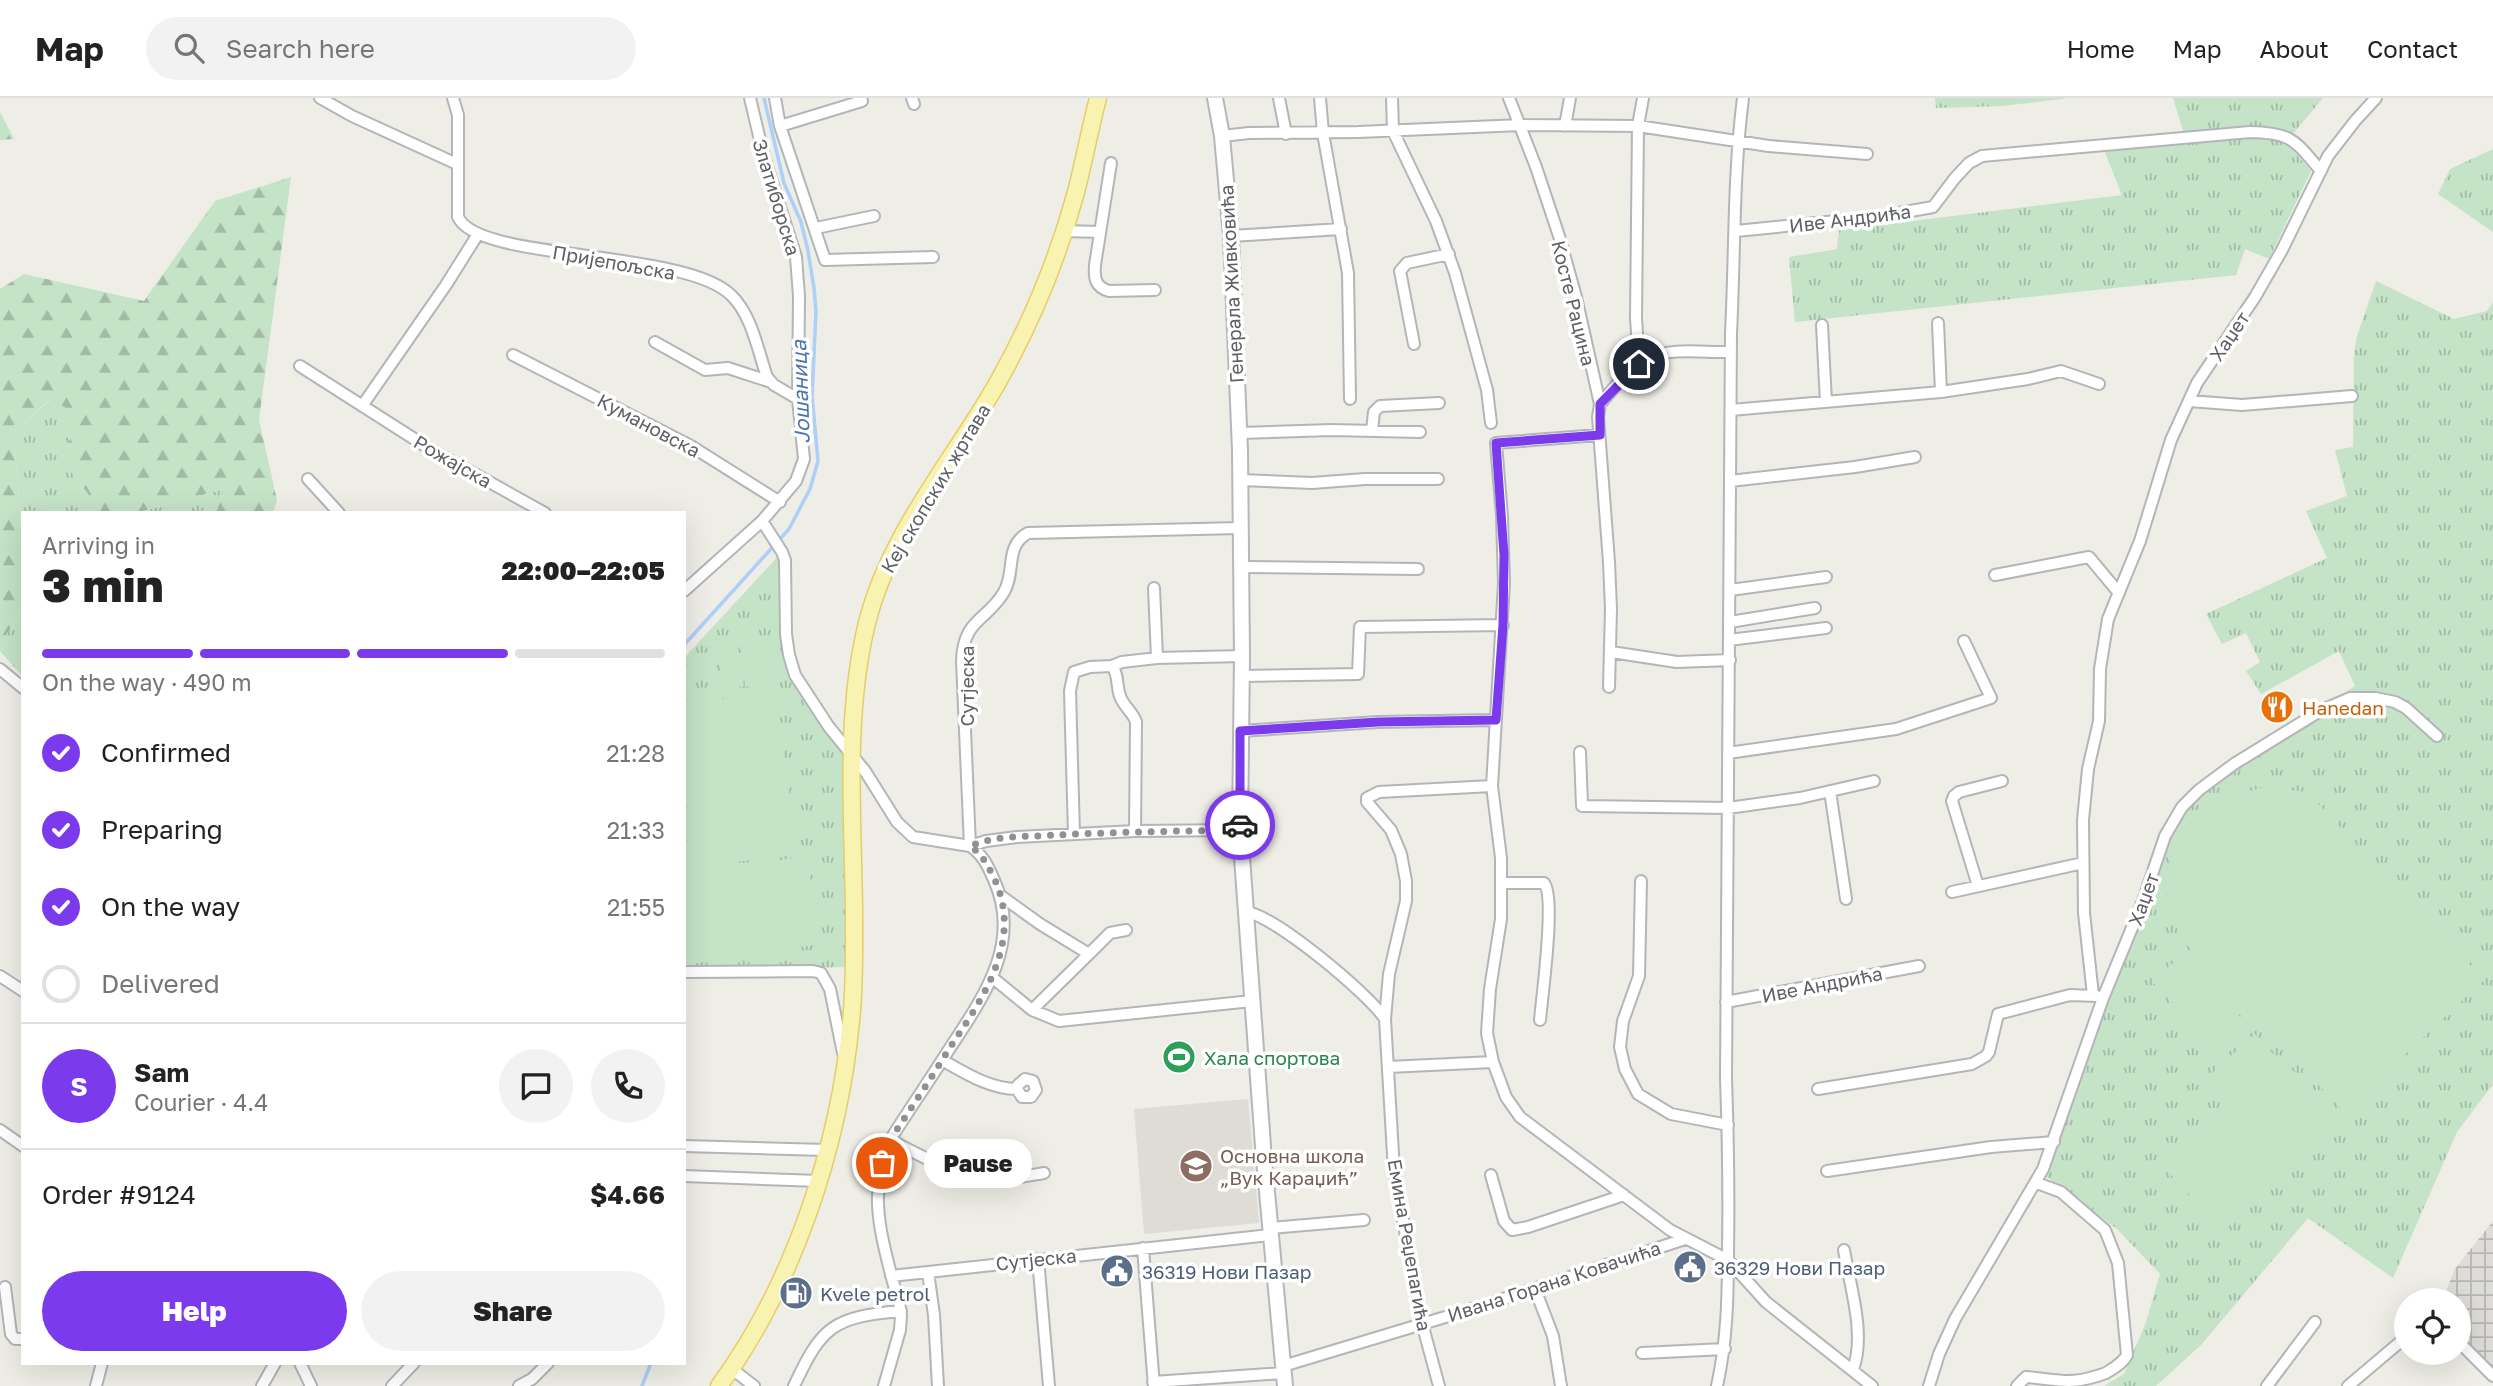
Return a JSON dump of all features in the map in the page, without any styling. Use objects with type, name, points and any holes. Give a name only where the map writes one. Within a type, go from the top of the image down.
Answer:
[{"type":"main road","name":"Кеј скопских жртава","points":[[719,1386],[762,1317],[781,1277],[819,1181],[836,1115],[851,1022],[854,968],[852,757],[860,656],[877,591],[904,534],[958,449],[1013,354],[1040,295],[1075,194],[1098,98]]},
{"type":"street","points":[[320,98],[352,116],[457,164]]},
{"type":"street","points":[[362,406],[478,234],[459,221],[458,115],[453,98]]},
{"type":"street","name":"Златиборска","points":[[750,98],[770,178],[796,257],[799,296],[799,399]]},
{"type":"street","points":[[775,98],[780,127],[825,260],[933,257]]},
{"type":"street","name":"Генерала Живковића","points":[[1215,98],[1222,136],[1231,236],[1241,480],[1240,830],[1270,1232],[1284,1375]]},
{"type":"street","points":[[1279,98],[1286,134]]},
{"type":"street","points":[[1320,98],[1323,133],[1341,229],[1349,292],[1350,399]]},
{"type":"street","points":[[1392,98],[1393,131],[1449,254],[1487,390],[1491,423]]},
{"type":"street","name":"Косте Рацина","points":[[1509,98],[1521,125],[1568,268],[1600,404],[1609,562],[1609,687]]},
{"type":"street","points":[[1565,126],[1570,98]]},
{"type":"street","points":[[1639,364],[1636,318],[1638,126],[1643,98]]},
{"type":"street","points":[[1717,1386],[1724,1349],[1728,1261],[1726,1002],[1731,352],[1737,141],[1743,98]]},
{"type":"street","name":"Хаџет","points":[[2098,997],[2085,938],[2083,863],[2085,795],[2099,721],[2100,669],[2108,620],[2140,541],[2171,440],[2197,383],[2262,285],[2328,156],[2376,98]]},
{"type":"street","points":[[780,127],[862,101]]},
{"type":"street","points":[[1222,136],[1478,126],[1638,126],[1804,150],[1867,154]]},
{"type":"street","name":"Иве Андрића","points":[[1736,230],[1877,217],[1933,207],[1969,163],[1982,156],[2151,140],[2278,132],[2296,142],[2321,171]]},
{"type":"street","points":[[1111,163],[1094,277],[1098,286],[1109,291],[1155,290]]},
{"type":"street","points":[[816,228],[874,216]]},
{"type":"street","points":[[1231,236],[1341,229]]},
{"type":"street","points":[[1063,232],[1100,232]]},
{"type":"street","name":"Пријепољска","points":[[478,234],[534,248],[655,266],[720,285],[743,309],[771,382]]},
{"type":"street","points":[[1414,344],[1400,271],[1407,263],[1449,254]]},
{"type":"street","points":[[1938,323],[1941,392]]},
{"type":"street","points":[[1822,325],[1826,402]]},
{"type":"street","points":[[655,342],[705,370],[728,368],[771,382],[799,399],[805,451],[796,481],[766,526],[715,562],[686,589]]},
{"type":"street","points":[[1600,404],[1649,357],[1666,353],[1731,352]]},
{"type":"street","name":"Кумановска","points":[[513,355],[691,446],[780,502]]},
{"type":"street","name":"Рожајска","points":[[300,366],[430,449],[541,511]]},
{"type":"street","points":[[1731,410],[1941,392],[2028,379],[2061,371],[2099,384]]},
{"type":"street","points":[[2189,401],[2242,405],[2352,396]]},
{"type":"street","points":[[1372,432],[1374,412],[1380,406],[1439,403]]},
{"type":"street","points":[[1239,433],[1332,430],[1420,432]]},
{"type":"street","points":[[1600,435],[1496,443],[1504,555],[1503,625],[1492,786],[1501,858],[1501,919],[1487,1026],[1493,1062],[1506,1097],[1515,1112],[1685,1239],[1728,1261],[1766,1302],[1872,1386]]},
{"type":"street","points":[[1730,481],[1855,467],[1915,457]]},
{"type":"street","points":[[308,479],[337,511]]},
{"type":"street","points":[[1241,480],[1312,483],[1365,479],[1438,479]]},
{"type":"street","points":[[766,526],[782,552],[786,572],[785,616],[795,676],[815,707],[865,771],[906,833],[926,840],[970,846],[997,839],[1074,834],[1240,830]]},
{"type":"street","name":"Сутјеска","points":[[970,846],[962,652],[966,636],[974,623],[1004,593],[1009,580],[1012,551],[1018,540],[1028,533],[1240,528]]},
{"type":"street","points":[[1995,575],[2089,557],[2119,593]]},
{"type":"street","points":[[1241,567],[1418,569]]},
{"type":"street","points":[[1730,590],[1826,577]]},
{"type":"street","points":[[1154,588],[1157,658]]},
{"type":"street","points":[[1730,622],[1815,608]]},
{"type":"street","points":[[1241,676],[1358,674],[1360,627],[1503,625]]},
{"type":"street","points":[[1729,640],[1826,628]]},
{"type":"street","points":[[1728,753],[1896,729],[1992,698],[1964,641]]},
{"type":"street","points":[[1611,652],[1677,662],[1730,660]]},
{"type":"street","points":[[1074,834],[1070,691],[1072,676],[1083,668],[1112,666],[1129,661],[1242,656]]},
{"type":"street","points":[[1112,666],[1117,674],[1121,698],[1136,722],[1135,831]]},
{"type":"street","points":[[0,669],[21,686]]},
{"type":"street","name":"Хаџет","points":[[1929,1386],[1955,1319],[2037,1183],[2054,1142],[2098,997],[2143,901],[2168,828],[2182,807],[2199,790],[2292,727],[2320,710],[2350,698],[2375,698],[2395,702],[2406,708],[2437,736]]},
{"type":"street","points":[[1240,731],[1378,722],[1496,720]]},
{"type":"street","points":[[1580,752],[1583,806],[1728,808],[1800,798],[1874,781]]},
{"type":"street","points":[[1978,886],[1952,801],[1959,792],[2002,781]]},
{"type":"street","name":"Емина Реџепагића","points":[[1439,1386],[1422,1323],[1394,1171],[1385,1019],[1389,974],[1406,901],[1406,881],[1401,854],[1391,830],[1370,807],[1367,798],[1379,792],[1492,786]]},
{"type":"street","points":[[1830,791],[1846,899]]},
{"type":"street","points":[[884,1386],[900,1330],[901,1311],[883,1244],[877,1198],[882,1163],[890,1140],[982,999],[993,978],[1003,939],[1001,896],[985,859],[970,846]]},
{"type":"street","points":[[1952,892],[2083,863]]},
{"type":"street","points":[[1641,881],[1639,976],[1623,1021],[1620,1047],[1625,1069],[1638,1094],[1671,1114],[1728,1125]]},
{"type":"street","points":[[1501,883],[1544,883],[1549,891],[1540,1020]]},
{"type":"street","points":[[1001,896],[1089,954]]},
{"type":"street","points":[[1246,912],[1260,915],[1281,927],[1355,988],[1385,1019]]},
{"type":"street","points":[[1032,1010],[1110,933],[1126,930]]},
{"type":"street","name":"Иве Андрића","points":[[1726,1002],[1919,966]]},
{"type":"street","name":"Кеј скопских жртава","points":[[686,972],[821,973],[831,989],[845,1062]]},
{"type":"street","points":[[0,976],[21,990]]},
{"type":"street","points":[[993,978],[1032,1010],[1065,1022],[1252,1001]]},
{"type":"street","points":[[1818,1089],[1972,1064],[1989,1052],[1998,1014],[2070,995],[2098,997]]},
{"type":"street","points":[[942,1060],[993,1085],[1017,1089]]},
{"type":"street","points":[[1388,1067],[1493,1062]]},
{"type":"street","points":[[0,1130],[21,1145]]},
{"type":"street","points":[[890,1140],[947,1167],[984,1178],[1044,1173]]},
{"type":"street","points":[[1827,1171],[1991,1147],[2054,1142]]},
{"type":"street","points":[[686,1146],[827,1150]]},
{"type":"street","points":[[1491,1175],[1504,1221],[1512,1230],[1623,1195]]},
{"type":"street","points":[[686,1176],[819,1181]]},
{"type":"street","points":[[2017,1386],[2026,1377],[2080,1385],[2109,1372],[2127,1355],[2118,1263],[2108,1236],[2101,1225],[2061,1192],[2037,1183]]},
{"type":"street","name":"Сутјеска","points":[[891,1276],[1364,1220]]},
{"type":"street","name":"Ивана Горана Ковачића","points":[[1422,1323],[1685,1239]]},
{"type":"street","points":[[1143,1248],[1154,1384],[1284,1375],[1422,1323]]},
{"type":"street","points":[[1844,1250],[1858,1333],[1857,1357],[1853,1369]]},
{"type":"street","points":[[1038,1259],[1049,1386]]},
{"type":"street","points":[[928,1272],[934,1315],[938,1386]]},
{"type":"street","points":[[5,1287],[11,1334],[15,1339],[21,1339]]},
{"type":"street","points":[[1535,1289],[1553,1336],[1561,1386]]},
{"type":"street","points":[[794,1386],[812,1349],[821,1336],[834,1326],[856,1318],[901,1311]]},
{"type":"street","points":[[2267,1386],[2315,1322]]},
{"type":"street","points":[[2348,1386],[2394,1347]]},
{"type":"street","points":[[1642,1353],[1724,1349]]},
{"type":"street","points":[[2471,1354],[2493,1376]]},
{"type":"street","points":[[96,1386],[101,1365]]},
{"type":"street","points":[[261,1386],[274,1365]]},
{"type":"street","points":[[301,1365],[311,1386]]},
{"type":"street","points":[[392,1386],[412,1365]]},
{"type":"street","points":[[519,1386],[532,1379],[546,1365]]},
{"type":"street","points":[[732,1369],[754,1386]]},
{"type":"shaded area","name":"Основна школа „Вук Караџић”","points":[[1248,1099],[1259,1223],[1144,1234],[1134,1109]]},
{"type":"shaded area","points":[[2493,1221],[2493,1376],[2471,1354],[2471,1288],[2447,1288],[2454,1270]]},
{"type":"green space","points":[[1935,98],[2069,98],[2003,106],[1936,108]]},
{"type":"green space","points":[[2173,98],[2323,98],[2286,142],[2311,171],[2269,259],[2245,249],[2236,275],[1795,322],[1789,257],[1837,249],[1839,230],[2122,195],[2104,150],[2187,144]]},
{"type":"green space","points":[[0,112],[14,139],[0,140]]},
{"type":"green space","points":[[2493,149],[2493,232],[2438,194],[2450,169]]},
{"type":"green space","points":[[291,177],[259,420],[277,500],[274,511],[217,511],[224,489],[142,511],[101,511],[65,464],[75,413],[50,399],[14,432],[21,528],[21,612],[0,644],[0,289],[24,274],[144,301],[215,201]]},
{"type":"green space","points":[[2376,281],[2454,319],[2487,311],[2493,302],[2493,1084],[2457,1132],[2393,1278],[2308,1218],[2201,1345],[2156,1386],[2104,1386],[2124,1374],[2145,1325],[2160,1274],[2117,1229],[2047,1177],[2054,1142],[2103,998],[2182,807],[2234,764],[2355,686],[2339,651],[2261,694],[2246,671],[2260,662],[2246,633],[2222,644],[2206,614],[2327,558],[2306,511],[2347,496],[2335,450],[2353,447],[2354,354],[2357,336]]},
{"type":"green space","points":[[51,399],[76,413],[65,464],[101,511],[21,511],[21,528],[14,432]]},
{"type":"green space","points":[[224,489],[217,511],[142,511]]},
{"type":"green space","points":[[782,552],[789,655],[846,749],[847,967],[686,971],[686,656]]},
{"type":"green space","points":[[21,612],[21,675],[0,651],[0,644]]},
{"type":"green space","points":[[768,640],[774,682],[746,687],[740,644]]},
{"type":"green space","points":[[738,646],[744,686],[724,690],[718,649]]},
{"type":"green space","points":[[776,692],[797,854],[695,867],[686,796],[686,704]]},
{"type":"green space","points":[[2267,787],[2307,792],[2484,980],[2344,1112],[2192,951],[2175,924],[2167,897],[2167,871],[2176,847],[2191,826],[2211,808],[2237,795]]},
{"type":"green space","points":[[807,856],[820,944],[686,965],[686,875]]},
{"type":"green space","points":[[2183,954],[2231,1007],[2201,1035],[2152,981]]},
{"type":"green space","points":[[2232,1008],[2253,1031],[2212,1067],[2192,1044]]},
{"type":"green space","points":[[2255,1034],[2278,1059],[2234,1099],[2211,1074]]},
{"type":"green space","points":[[2284,1061],[2340,1120],[2224,1231],[2168,1172]]},
{"type":"waterway","name":"Јошаница","points":[[686,643],[789,529],[810,489],[818,461],[812,396],[816,312],[814,288],[801,222],[784,183],[764,98]]},
{"type":"waterway","name":"Јошаница","points":[[642,1386],[650,1365]]},
{"type":"way so far","points":[[882,1163],[890,1140],[982,999],[993,978],[1002,950],[1004,928],[1001,896],[985,859],[970,846],[997,839],[1036,836],[1240,830],[1240,825]]},
{"type":"place","name":"Hanedan","points":[[2277,707]]},
{"type":"place","name":"Хала спортова","points":[[1179,1057]]},
{"type":"place","name":"Pause","points":[[882,1163]]},
{"type":"place","name":"Основна школа „Вук Караџић”","points":[[1196,1166]]},
{"type":"place","name":"36329 Нови Пазар","points":[[1690,1267]]},
{"type":"place","name":"36319 Нови Пазар","points":[[1117,1271]]},
{"type":"place","name":"Kvele petrol","points":[[796,1293]]},
{"type":"route","points":[[1240,825],[1240,731],[1378,722],[1496,720],[1504,606],[1504,555],[1496,443],[1600,435],[1600,404],[1639,364]]}]
